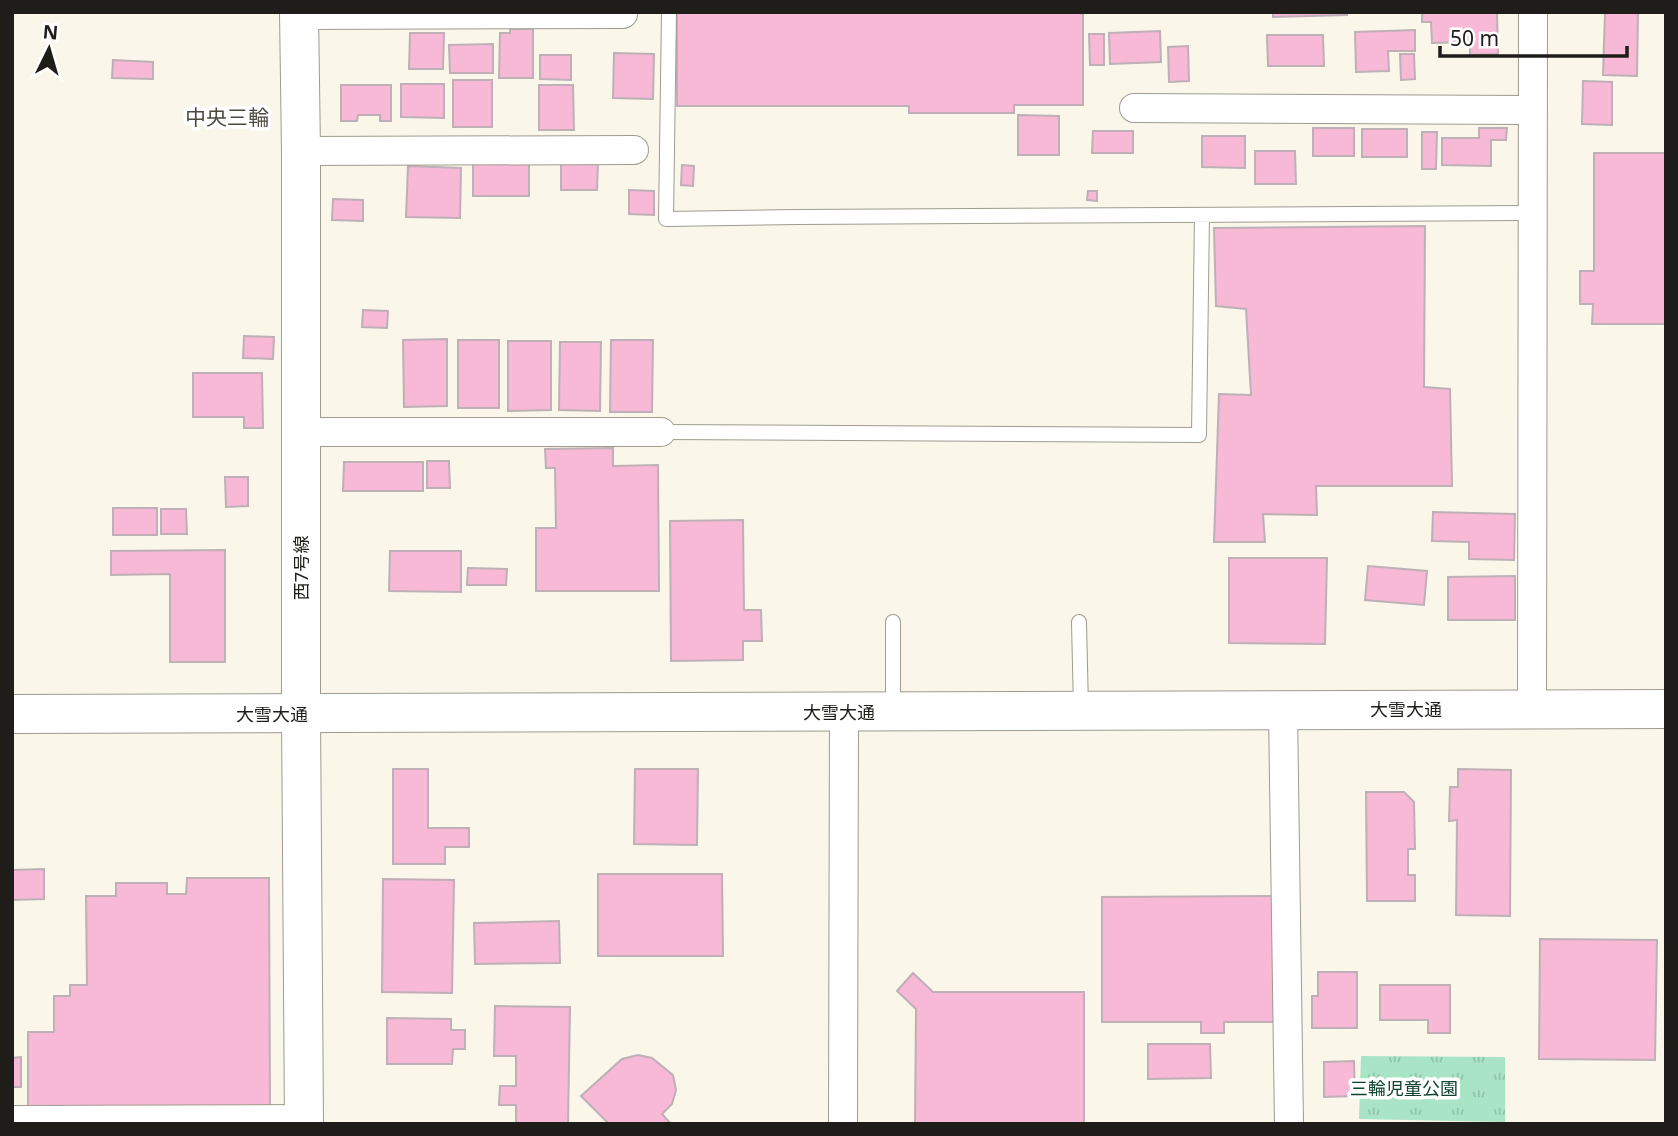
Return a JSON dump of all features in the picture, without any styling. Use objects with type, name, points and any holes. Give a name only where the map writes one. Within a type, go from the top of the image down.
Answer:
[{"type":"main road","name":"西7号線","points":[[299,14],[304,1121]]},
{"type":"main road","name":"大雪大通","points":[[12,714],[1666,709]]},
{"type":"street","points":[[1532,709],[1533,12]]},
{"type":"street","points":[[299,14],[623,14]]},
{"type":"street","points":[[1134,108],[1532,110]]},
{"type":"street","points":[[301,151],[634,150]]},
{"type":"street","points":[[301,432],[661,432]]},
{"type":"street","points":[[1283,710],[1289,1124]]},
{"type":"street","points":[[843,1124],[844,712]]},
{"type":"street","points":[[12,1120],[304,1121]]},
{"type":"lane","points":[[669,12],[666,219],[1532,213]]},
{"type":"lane","points":[[661,432],[1199,435],[1202,215]]},
{"type":"lane","points":[[893,622],[893,711]]},
{"type":"lane","points":[[1079,622],[1081,710]]},
{"type":"green space","name":"三輪児童公園","points":[[1361,1056],[1505,1057],[1505,1122],[1359,1119]]},
{"type":"building","points":[[677,12],[1083,12],[1083,105],[1014,105],[1014,113],[909,113],[909,106],[677,106]]},
{"type":"building","points":[[1273,12],[1347,12],[1347,15],[1273,17]]},
{"type":"building","points":[[1422,12],[1497,12],[1498,54],[1470,55],[1470,42],[1432,43],[1431,22],[1422,22]]},
{"type":"building","points":[[1605,12],[1638,12],[1637,76],[1603,75]]},
{"type":"building","points":[[510,29],[533,29],[533,78],[499,78],[500,33],[510,33]]},
{"type":"building","points":[[1415,30],[1415,51],[1388,51],[1389,71],[1356,72],[1355,32]]},
{"type":"building","points":[[1160,31],[1161,62],[1110,64],[1109,33]]},
{"type":"building","points":[[410,33],[444,33],[443,69],[409,69]]},
{"type":"building","points":[[1089,34],[1104,34],[1104,65],[1090,65]]},
{"type":"building","points":[[1267,35],[1323,35],[1324,66],[1268,66]]},
{"type":"building","points":[[493,44],[493,73],[450,73],[449,45]]},
{"type":"building","points":[[1188,46],[1189,81],[1169,82],[1168,47]]},
{"type":"building","points":[[614,53],[654,54],[653,99],[613,98]]},
{"type":"building","points":[[1400,54],[1414,54],[1415,79],[1401,80]]},
{"type":"building","points":[[540,55],[571,55],[571,80],[540,79]]},
{"type":"building","points":[[113,60],[153,62],[153,79],[112,78]]},
{"type":"building","points":[[453,80],[492,80],[492,127],[453,127]]},
{"type":"building","points":[[1583,81],[1612,82],[1612,125],[1582,124]]},
{"type":"building","points":[[401,84],[444,84],[444,118],[401,117]]},
{"type":"building","points":[[341,85],[391,85],[391,121],[380,121],[380,115],[358,115],[357,121],[341,121]]},
{"type":"building","points":[[539,85],[573,85],[574,130],[539,130]]},
{"type":"building","points":[[1018,115],[1059,116],[1059,155],[1018,155]]},
{"type":"building","points":[[1313,128],[1354,128],[1354,156],[1313,156]]},
{"type":"building","points":[[1479,128],[1507,128],[1506,140],[1491,140],[1491,166],[1442,165],[1442,138],[1479,138]]},
{"type":"building","points":[[1362,129],[1407,129],[1407,157],[1362,157]]},
{"type":"building","points":[[1093,131],[1133,131],[1133,153],[1092,153]]},
{"type":"building","points":[[1422,132],[1437,132],[1436,169],[1422,169]]},
{"type":"building","points":[[1202,136],[1245,136],[1245,168],[1202,167]]},
{"type":"building","points":[[1255,151],[1295,151],[1296,184],[1255,184]]},
{"type":"building","points":[[1594,153],[1666,153],[1666,324],[1592,324],[1593,304],[1580,304],[1580,271],[1594,271]]},
{"type":"building","points":[[473,160],[529,160],[529,196],[473,196]]},
{"type":"building","points":[[561,161],[598,161],[597,190],[561,190]]},
{"type":"building","points":[[682,165],[694,166],[693,186],[681,185]]},
{"type":"building","points":[[408,166],[461,168],[460,218],[406,217]]},
{"type":"building","points":[[629,190],[654,191],[654,215],[629,214]]},
{"type":"building","points":[[1088,191],[1097,191],[1097,201],[1087,200]]},
{"type":"building","points":[[333,199],[363,200],[363,221],[332,220]]},
{"type":"building","points":[[1425,226],[1424,387],[1450,389],[1452,486],[1316,486],[1317,515],[1263,514],[1265,542],[1214,542],[1219,394],[1251,395],[1246,309],[1216,306],[1214,228]]},
{"type":"building","points":[[363,310],[388,311],[387,328],[362,327]]},
{"type":"building","points":[[244,336],[274,337],[273,359],[243,358]]},
{"type":"building","points":[[447,339],[447,406],[404,407],[403,340]]},
{"type":"building","points":[[458,340],[499,340],[499,408],[458,408]]},
{"type":"building","points":[[611,340],[653,340],[652,412],[610,412]]},
{"type":"building","points":[[508,341],[551,341],[551,410],[508,411]]},
{"type":"building","points":[[560,342],[601,342],[600,411],[559,410]]},
{"type":"building","points":[[193,373],[262,373],[263,428],[244,428],[244,417],[193,417]]},
{"type":"building","points":[[613,448],[613,466],[658,465],[659,591],[536,591],[536,528],[556,528],[555,468],[546,468],[545,449]]},
{"type":"building","points":[[427,461],[449,461],[450,488],[427,488]]},
{"type":"building","points":[[344,462],[423,462],[423,491],[343,491]]},
{"type":"building","points":[[225,477],[248,477],[248,506],[226,507]]},
{"type":"building","points":[[113,508],[157,508],[157,535],[113,535]]},
{"type":"building","points":[[161,509],[186,509],[187,534],[161,534]]},
{"type":"building","points":[[1433,512],[1515,514],[1514,560],[1469,559],[1469,542],[1432,541]]},
{"type":"building","points":[[743,520],[744,610],[761,610],[762,641],[743,641],[743,660],[671,661],[670,521]]},
{"type":"building","points":[[225,550],[225,662],[170,662],[170,574],[111,575],[111,551]]},
{"type":"building","points":[[390,551],[461,551],[461,592],[389,591]]},
{"type":"building","points":[[1229,558],[1327,558],[1325,644],[1229,643]]},
{"type":"building","points":[[1368,566],[1427,571],[1424,605],[1365,600]]},
{"type":"building","points":[[468,568],[507,569],[506,585],[467,585]]},
{"type":"building","points":[[1515,576],[1515,620],[1448,620],[1448,577]]},
{"type":"building","points":[[393,769],[428,769],[428,828],[469,828],[469,847],[445,847],[445,864],[393,864]]},
{"type":"building","points":[[635,769],[698,769],[697,845],[634,844]]},
{"type":"building","points":[[1458,769],[1511,770],[1510,916],[1456,915],[1457,820],[1449,821],[1450,787],[1458,787]]},
{"type":"building","points":[[1366,792],[1404,792],[1414,802],[1415,849],[1408,849],[1408,875],[1415,875],[1415,901],[1367,901]]},
{"type":"building","points":[[44,869],[44,899],[12,900],[12,870]]},
{"type":"building","points":[[598,874],[722,874],[723,956],[598,956]]},
{"type":"building","points":[[187,878],[269,878],[270,1106],[28,1107],[28,1032],[54,1032],[54,996],[70,996],[70,985],[87,985],[86,896],[116,896],[116,883],[167,883],[167,894],[186,894]]},
{"type":"building","points":[[383,879],[454,880],[452,993],[382,992]]},
{"type":"building","points":[[1275,896],[1276,1022],[1224,1022],[1224,1033],[1201,1033],[1201,1022],[1102,1022],[1102,897]]},
{"type":"building","points":[[559,921],[560,963],[475,964],[474,923]]},
{"type":"building","points":[[1540,939],[1657,940],[1655,1060],[1539,1059]]},
{"type":"building","points":[[1318,972],[1357,972],[1357,1028],[1312,1028],[1312,996],[1318,996]]},
{"type":"building","points":[[913,973],[933,992],[1084,992],[1084,1124],[915,1124],[916,1009],[897,991]]},
{"type":"building","points":[[1380,985],[1450,985],[1450,1033],[1428,1033],[1428,1020],[1380,1020]]},
{"type":"building","points":[[495,1006],[570,1007],[568,1124],[516,1124],[516,1105],[499,1105],[500,1086],[516,1086],[516,1056],[494,1056]]},
{"type":"building","points":[[387,1018],[451,1019],[451,1030],[465,1030],[465,1049],[453,1049],[452,1064],[387,1064]]},
{"type":"building","points":[[1148,1044],[1210,1044],[1211,1078],[1148,1079]]},
{"type":"building","points":[[638,1055],[652,1058],[673,1075],[676,1090],[672,1104],[662,1114],[671,1124],[609,1124],[581,1096],[622,1059]]},
{"type":"building","points":[[21,1057],[21,1087],[12,1087],[12,1058]]},
{"type":"building","points":[[1354,1061],[1355,1096],[1324,1097],[1324,1062]]},
{"type":"district","name":"中央三輪","points":[[227,117]]}]
